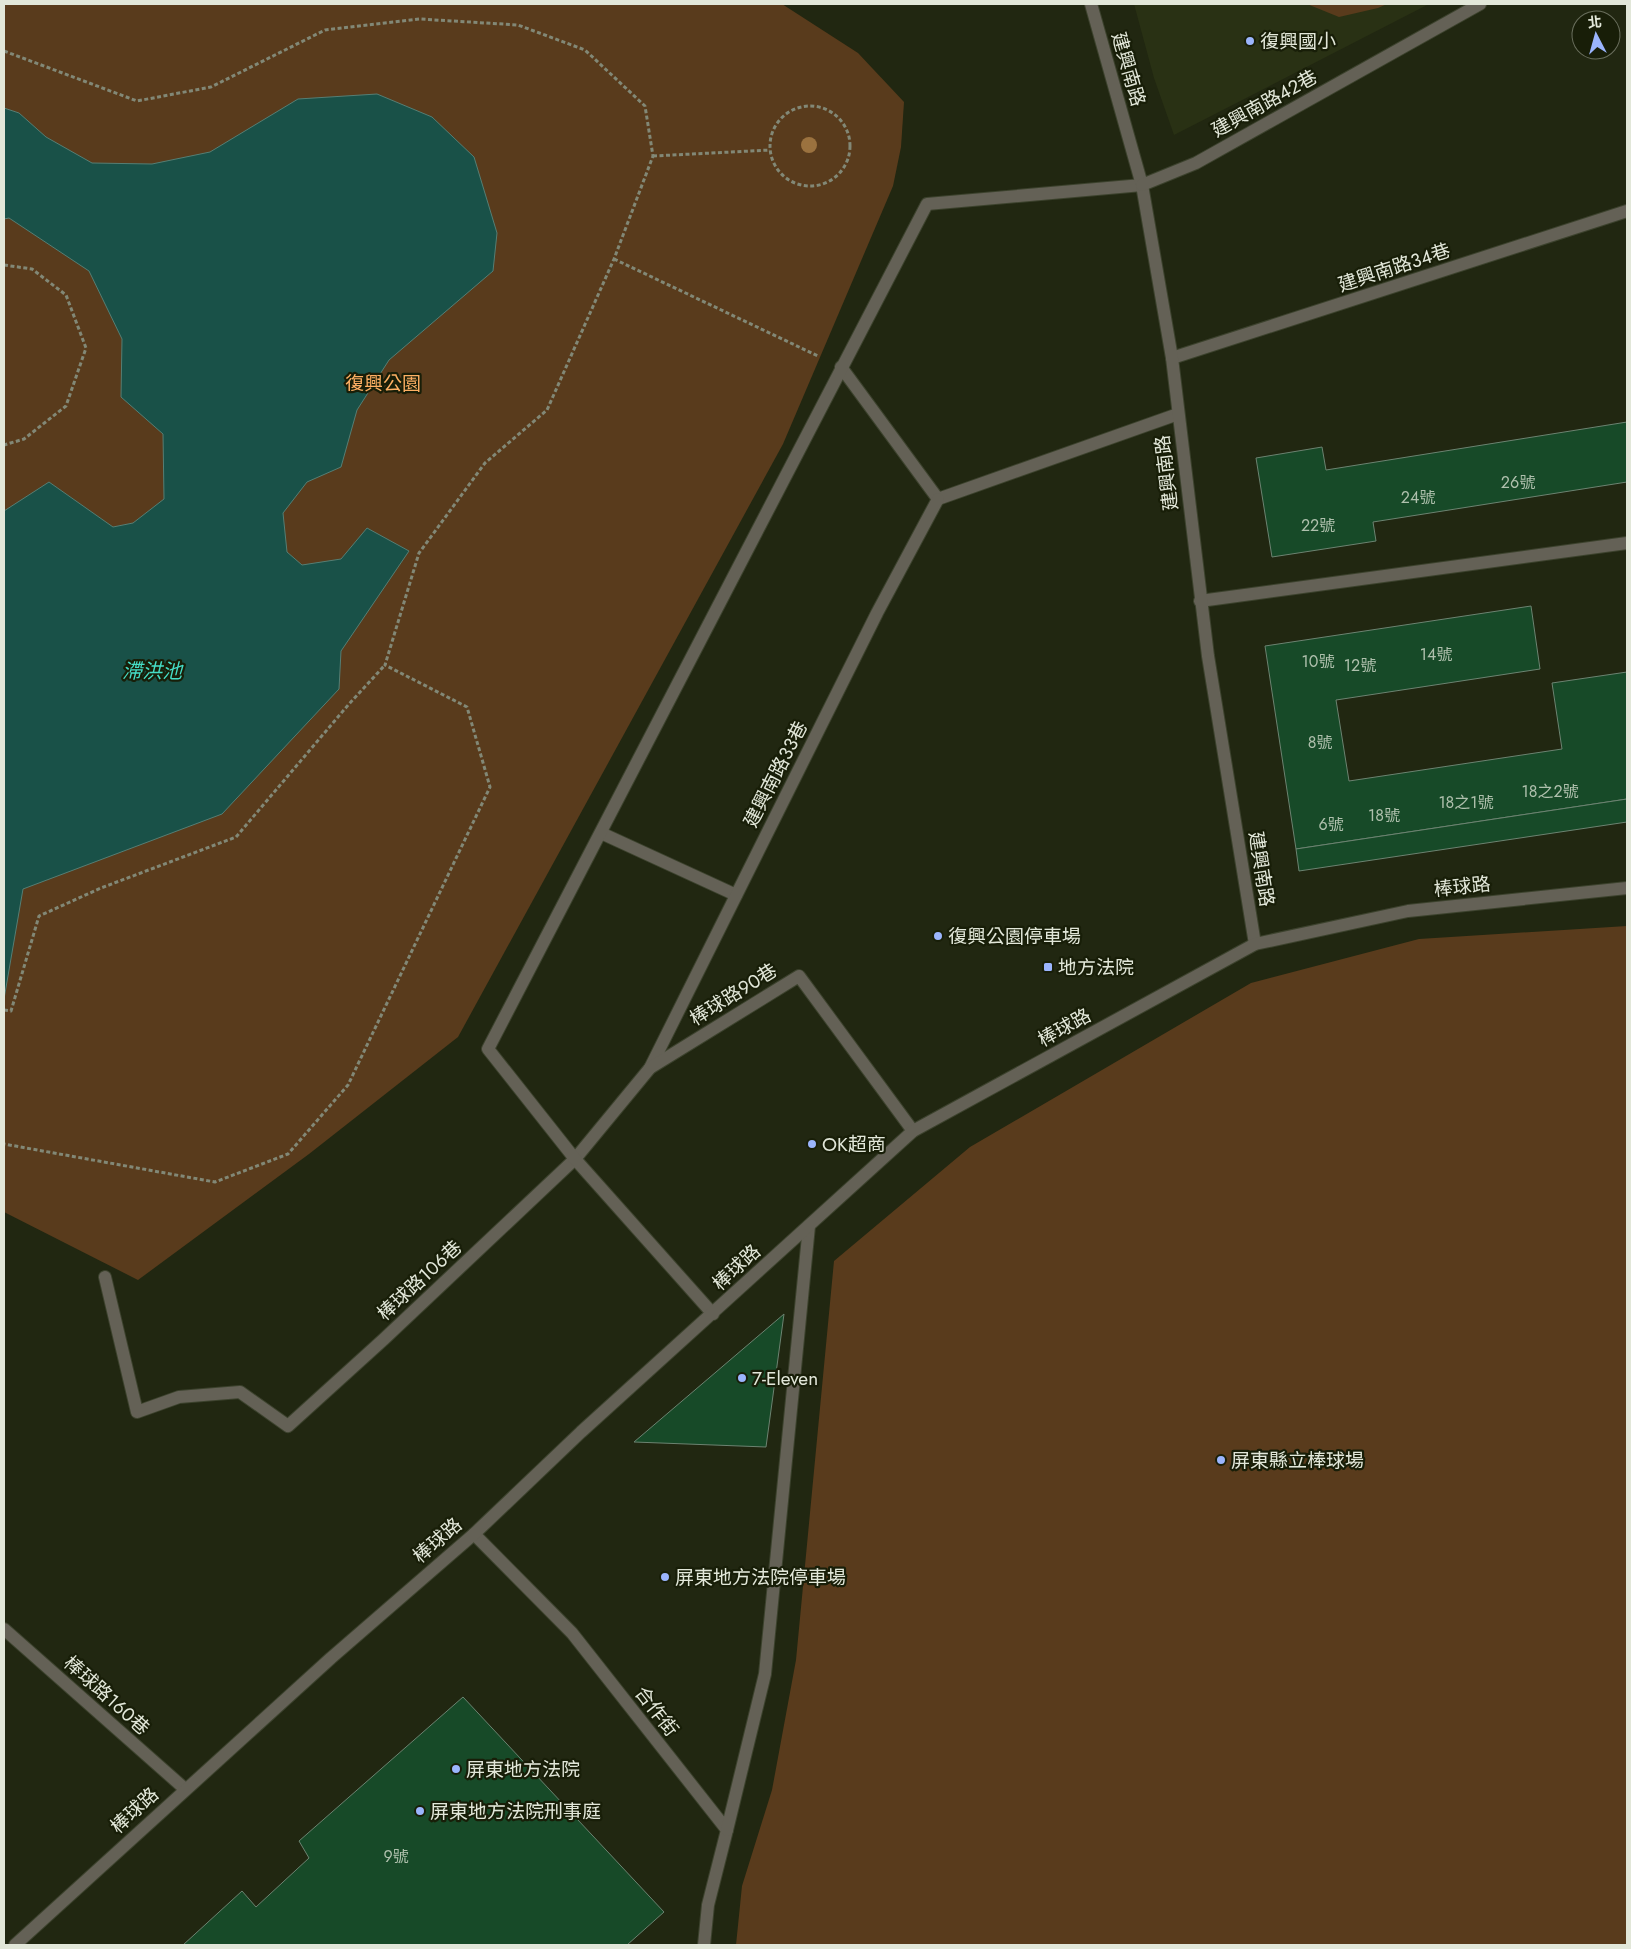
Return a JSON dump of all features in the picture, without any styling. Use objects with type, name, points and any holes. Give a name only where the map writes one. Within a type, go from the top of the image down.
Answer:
[{"type":"street","name":"建興南路","points":[[1091,4],[1142,185],[1172,358],[1200,601],[1256,944]]},
{"type":"street","name":"建興南路42巷","points":[[841,367],[927,204],[1142,185],[1196,163],[1480,4]]},
{"type":"street","name":"建興南路34巷","points":[[1172,358],[1627,211]]},
{"type":"street","points":[[713,1314],[575,1159],[488,1049],[841,367],[938,499],[1178,414]]},
{"type":"street","name":"建興南路33巷","points":[[650,1068],[877,613],[938,499]]},
{"type":"street","points":[[1200,601],[1627,543]]},
{"type":"street","points":[[601,833],[736,895]]},
{"type":"street","name":"棒球路","points":[[15,1945],[184,1789],[474,1534],[581,1432],[913,1131],[1256,944],[1408,911],[1627,888]]},
{"type":"street","name":"棒球路90巷","points":[[575,1159],[650,1068],[799,976],[913,1131]]},
{"type":"street","name":"棒球路106巷","points":[[105,1276],[136,1412],[179,1398],[240,1392],[288,1426],[392,1333],[575,1159]]},
{"type":"street","points":[[704,1945],[708,1905],[765,1674],[809,1226]]},
{"type":"street","name":"合作街","points":[[474,1534],[572,1633],[726,1830]]},
{"type":"street","name":"棒球路160巷","points":[[4,1629],[184,1789]]},
{"type":"path","points":[[4,51],[137,101],[211,87],[325,30],[420,19],[518,25],[585,50],[645,106],[653,156],[614,259],[547,410],[486,463],[419,553],[385,665],[349,704],[236,837],[101,888],[39,916],[11,1011],[4,1010]]},
{"type":"path","points":[[808,106],[821,107],[832,112],[842,121],[849,132],[851,145],[849,159],[843,171],[832,180],[820,186],[806,186],[793,182],[782,175],[774,164],[770,150],[771,138],[780,120],[795,109],[808,106]]},
{"type":"path","points":[[653,156],[770,150]]},
{"type":"path","points":[[614,259],[841,367]]},
{"type":"path","points":[[4,265],[32,269],[66,295],[86,348],[66,406],[24,439],[4,445]]},
{"type":"path","points":[[4,1144],[215,1182],[288,1154],[348,1085],[490,787],[467,707],[385,665]]},
{"type":"shaded area","name":"復興國小","points":[[1134,4],[1429,4],[1174,135],[1154,78]]},
{"type":"green space","name":"復興公園","points":[[4,4],[782,4],[858,53],[904,102],[901,147],[893,186],[783,444],[458,1037],[309,1154],[138,1280],[4,1212]]},
{"type":"green space","points":[[1307,4],[1387,4],[1378,8],[1339,17]]},
{"type":"green space","name":"屏東縣立棒球場","points":[[1627,926],[1627,1945],[736,1945],[742,1886],[772,1790],[796,1660],[834,1261],[970,1147],[1251,983],[1419,939]]},
{"type":"water","name":"滯洪池","points":[[377,94],[432,117],[474,157],[497,233],[493,271],[389,360],[357,410],[341,467],[307,482],[283,513],[287,552],[302,565],[341,559],[367,528],[409,551],[341,651],[339,689],[222,814],[23,889],[4,999],[4,511],[49,482],[113,527],[133,523],[164,499],[163,434],[121,397],[122,339],[89,271],[9,218],[4,219],[4,108],[19,113],[46,137],[92,163],[152,164],[210,152],[298,99]]},
{"type":"building","points":[[1627,422],[1627,482],[1373,522],[1376,541],[1272,557],[1256,458],[1322,447],[1326,470]]},
{"type":"building","points":[[1531,606],[1540,669],[1336,700],[1349,781],[1562,749],[1552,683],[1627,672],[1627,799],[1296,849],[1265,646]]},
{"type":"building","points":[[1627,799],[1627,822],[1299,871],[1296,849]]},
{"type":"building","name":"7-Eleven","points":[[784,1314],[766,1447],[634,1442]]},
{"type":"building","name":"屏東地方法院","points":[[463,1697],[664,1912],[627,1945],[183,1945],[242,1891],[256,1907],[309,1858],[299,1841]]},
{"type":"place","name":"復興國小","points":[[1250,41]]},
{"type":"place","name":"復興公園停車場","points":[[938,936]]},
{"type":"place","name":"地方法院","points":[[1048,967]]},
{"type":"place","name":"OK超商","points":[[812,1144]]},
{"type":"place","name":"7-Eleven","points":[[742,1378]]},
{"type":"place","name":"屏東縣立棒球場","points":[[1221,1460]]},
{"type":"place","name":"屏東地方法院停車場","points":[[665,1577]]},
{"type":"place","name":"屏東地方法院","points":[[456,1769]]},
{"type":"place","name":"屏東地方法院刑事庭","points":[[420,1811]]}]
